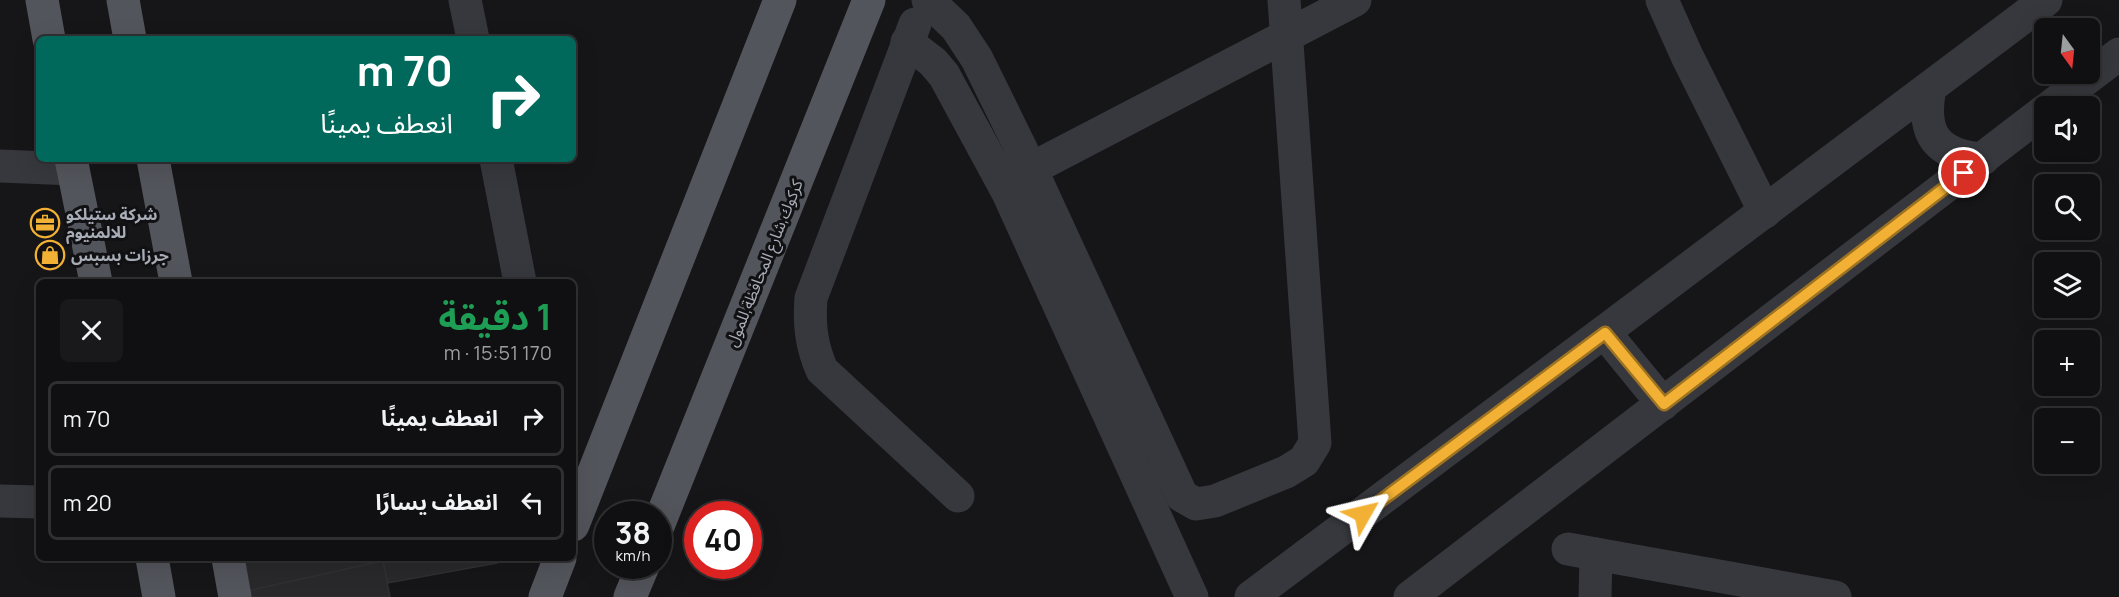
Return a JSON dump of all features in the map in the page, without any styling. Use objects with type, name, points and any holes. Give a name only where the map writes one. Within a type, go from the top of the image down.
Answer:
[{"type":"main road","points":[[42,0],[48,36]]},
{"type":"main road","points":[[123,0],[129,36]]},
{"type":"main road","points":[[576,517],[780,0]]},
{"type":"main road","name":"كركوك,شارع المحافظة,للمول","points":[[668,501],[869,0]]},
{"type":"main road","points":[[154,162],[175,279]]},
{"type":"main road","points":[[72,164],[95,279]]},
{"type":"main road","points":[[153,561],[159,597]]},
{"type":"main road","points":[[229,561],[235,597]]},
{"type":"main road","points":[[545,597],[559,561]]},
{"type":"main road","points":[[630,597],[638,579]]},
{"type":"street","points":[[465,0],[471,36]]},
{"type":"street","points":[[958,496],[822,370],[814,351],[809,326],[811,298],[907,42],[927,0],[956,27],[967,42],[1031,169],[1182,496],[1196,504],[1215,501],[1286,472],[1304,461],[1315,443],[1284,37],[1284,0]]},
{"type":"street","points":[[1031,169],[1355,0]]},
{"type":"street","points":[[1662,0],[1686,56],[1765,212]]},
{"type":"street","points":[[1251,597],[2046,0]]},
{"type":"street","points":[[907,42],[933,62],[944,75],[1008,193],[1192,597]]},
{"type":"street","points":[[2064,96],[2119,54]]},
{"type":"street","points":[[1930,88],[1927,112],[1934,137],[1948,152],[1983,159]]},
{"type":"street","points":[[1410,597],[2034,119]]},
{"type":"street","points":[[497,162],[519,279]]},
{"type":"street","points":[[0,166],[72,164]]},
{"type":"street","points":[[1605,333],[1664,404]]},
{"type":"street","points":[[0,501],[36,502]]},
{"type":"street","points":[[1594,597],[1582,551],[1835,597]]},
{"type":"building","points":[[242,561],[383,561],[247,591]]},
{"type":"building","points":[[383,561],[498,561],[497,563],[388,583]]},
{"type":"building","points":[[383,561],[390,597],[248,597],[247,591]]},
{"type":"place","name":"شركة ستيلكو للالمنيوم","points":[[45,223]]},
{"type":"place","name":"جرزات بسبس","points":[[50,255]]},
{"type":"route","points":[[1363,514],[1605,333],[1664,404],[1964,173]]}]
